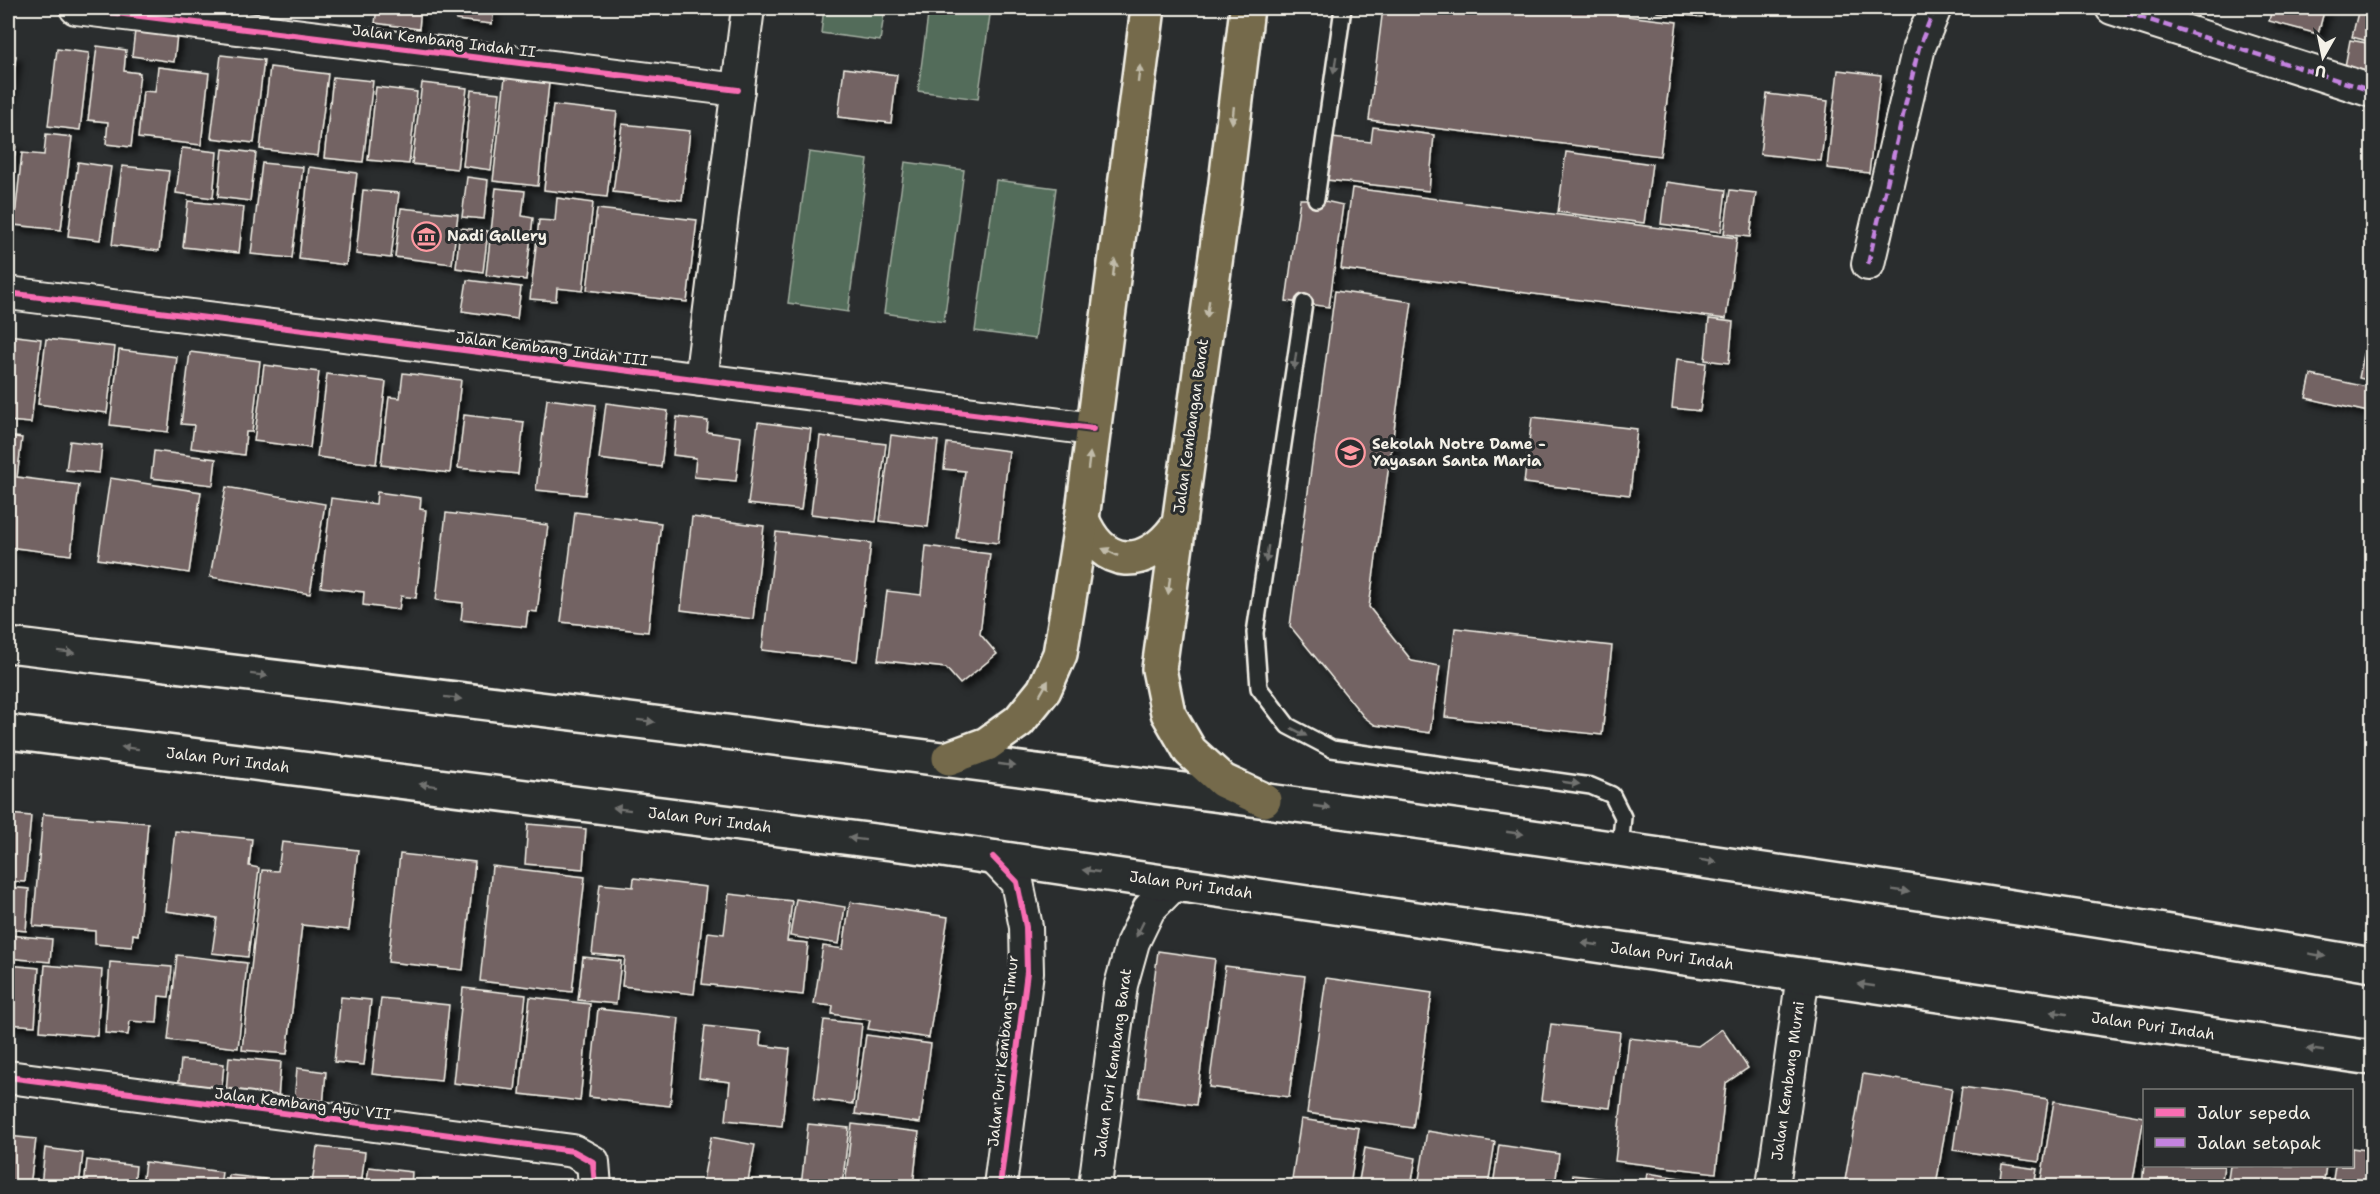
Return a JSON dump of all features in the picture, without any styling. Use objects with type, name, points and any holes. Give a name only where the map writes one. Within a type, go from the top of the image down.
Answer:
[{"type":"main road","points":[[949,758],[987,744],[1019,721],[1044,690],[1060,654],[1082,519],[1148,8]]},
{"type":"main road","name":"Jalan Kembangan Barat","points":[[1247,8],[1226,183],[1176,528],[1159,669],[1168,713],[1190,751],[1223,781],[1264,800]]},
{"type":"main road","points":[[1082,519],[1090,538],[1105,552],[1125,558],[1145,556],[1163,546],[1176,528]]},
{"type":"main road","points":[[8,645],[949,758],[1620,848],[2373,965]]},
{"type":"main road","name":"Jalan Puri Indah","points":[[8,732],[993,857],[2373,1058]]},
{"type":"street","name":"Jalan Kembang Indah II","points":[[76,8],[738,90]]},
{"type":"street","points":[[701,380],[748,8]]},
{"type":"street","points":[[1868,264],[1919,47],[1935,8]]},
{"type":"street","points":[[2112,8],[2373,91]]},
{"type":"street","name":"Jalan Kembang Indah III","points":[[8,293],[1093,429]]},
{"type":"street","name":"Jalan Puri Kembang Timur","points":[[993,857],[1017,882],[1026,927],[1027,972],[1000,1186]]},
{"type":"street","name":"Jalan Puri Kembang Barat","points":[[1095,1186],[1121,985],[1133,942],[1149,909],[1174,883]]},
{"type":"street","name":"Jalan Kembang Murni","points":[[1773,1186],[1803,975]]},
{"type":"street","name":"Jalan Kembang Ayu VII","points":[[8,1077],[573,1151],[594,1174]]},
{"type":"lane","points":[[1316,199],[1343,8]]},
{"type":"lane","points":[[1304,303],[1255,633],[1259,688],[1288,726],[1332,749],[1591,786],[1612,795],[1623,817],[1620,848]]},
{"type":"green space","points":[[824,8],[885,8],[880,41],[821,33]]},
{"type":"green space","points":[[929,8],[991,8],[978,99],[918,91]]},
{"type":"green space","points":[[809,152],[868,160],[848,312],[788,303]]},
{"type":"green space","points":[[905,162],[964,170],[944,322],[884,313]]},
{"type":"green space","points":[[996,180],[1056,188],[1035,339],[975,331]]},
{"type":"building","points":[[377,8],[421,8],[419,29],[375,23]]},
{"type":"building","points":[[458,8],[494,8],[492,24],[456,20]]},
{"type":"building","points":[[1383,8],[1559,8],[1677,22],[1660,156],[1369,120]]},
{"type":"building","points":[[1657,8],[1703,8],[1702,17],[1657,12]]},
{"type":"building","points":[[2133,8],[2200,8],[2196,23]]},
{"type":"building","points":[[2272,8],[2325,8],[2318,34],[2269,21]]},
{"type":"building","points":[[2359,8],[2372,8],[2372,42],[2352,37]]},
{"type":"building","points":[[136,22],[178,26],[174,62],[132,56]]},
{"type":"building","points":[[2350,40],[2372,44],[2372,82],[2343,77]]},
{"type":"building","points":[[97,46],[126,50],[124,71],[140,73],[131,147],[106,144],[108,122],[88,120]]},
{"type":"building","points":[[57,49],[89,53],[80,130],[48,126]]},
{"type":"building","points":[[8,55],[16,56],[8,107]]},
{"type":"building","points":[[221,55],[264,60],[254,143],[211,138]]},
{"type":"building","points":[[158,67],[209,73],[201,145],[138,138],[143,91],[155,92]]},
{"type":"building","points":[[270,67],[328,74],[318,156],[260,149]]},
{"type":"building","points":[[844,68],[897,75],[891,123],[838,117]]},
{"type":"building","points":[[506,69],[550,74],[538,186],[493,181]]},
{"type":"building","points":[[1838,70],[1881,75],[1869,173],[1827,168]]},
{"type":"building","points":[[333,77],[373,81],[363,162],[324,158]]},
{"type":"building","points":[[422,83],[467,88],[457,169],[412,164]]},
{"type":"building","points":[[376,87],[417,92],[409,164],[368,160]]},
{"type":"building","points":[[471,90],[500,93],[491,170],[463,166]]},
{"type":"building","points":[[1767,94],[1828,101],[1821,161],[1760,154]]},
{"type":"building","points":[[553,105],[617,112],[607,197],[544,190]]},
{"type":"building","points":[[622,124],[690,131],[682,200],[613,192]]},
{"type":"building","points":[[1373,127],[1434,135],[1429,191],[1327,180],[1332,138],[1371,142]]},
{"type":"building","points":[[46,134],[72,137],[61,230],[14,225],[22,153],[44,155]]},
{"type":"building","points":[[8,144],[16,145],[8,198]]},
{"type":"building","points":[[182,148],[217,152],[213,198],[176,193]]},
{"type":"building","points":[[223,149],[256,153],[250,201],[218,197]]},
{"type":"building","points":[[1566,152],[1652,164],[1644,223],[1558,212]]},
{"type":"building","points":[[78,162],[111,167],[100,240],[68,236]]},
{"type":"building","points":[[262,163],[303,167],[292,258],[251,254]]},
{"type":"building","points":[[122,166],[169,171],[159,251],[112,245]]},
{"type":"building","points":[[309,167],[357,173],[346,265],[299,259]]},
{"type":"building","points":[[467,177],[488,180],[484,219],[462,217]]},
{"type":"building","points":[[1666,182],[1726,190],[1721,232],[1661,224]]},
{"type":"building","points":[[496,188],[525,191],[522,216],[533,218],[526,280],[486,275]]},
{"type":"building","points":[[1352,188],[1737,238],[1726,319],[1341,269]]},
{"type":"building","points":[[363,190],[399,193],[391,258],[356,254]]},
{"type":"building","points":[[1730,190],[1756,193],[1750,237],[1724,234]]},
{"type":"building","points":[[557,198],[593,203],[583,291],[557,288],[556,301],[530,299],[539,220],[555,221]]},
{"type":"building","points":[[1300,199],[1316,199],[1343,205],[1329,307],[1286,301]]},
{"type":"building","points":[[188,201],[244,207],[239,253],[183,247]]},
{"type":"building","name":"Nadi Gallery","points":[[401,208],[458,214],[452,264],[395,257]]},
{"type":"building","points":[[597,209],[697,220],[687,302],[587,290]]},
{"type":"building","points":[[460,228],[488,231],[483,272],[456,268]]},
{"type":"building","points":[[467,280],[521,287],[517,319],[462,311]]},
{"type":"building","name":"Sekolah Notre Dame - Yayasan Santa Maria","points":[[1335,291],[1412,302],[1369,607],[1412,661],[1440,666],[1430,733],[1375,725],[1364,717],[1290,626]]},
{"type":"building","points":[[2372,309],[2372,334],[2365,332]]},
{"type":"building","points":[[1709,319],[1733,322],[1729,363],[1705,360]]},
{"type":"building","points":[[8,335],[41,339],[31,423],[8,421]]},
{"type":"building","points":[[46,339],[115,347],[107,413],[38,404]]},
{"type":"building","points":[[2367,340],[2372,342],[2372,381],[2359,378]]},
{"type":"building","points":[[119,350],[177,357],[168,432],[110,425]]},
{"type":"building","points":[[190,352],[260,361],[252,432],[246,432],[244,455],[191,448],[194,425],[181,424]]},
{"type":"building","points":[[1677,359],[1706,363],[1700,411],[1672,408]]},
{"type":"building","points":[[264,365],[319,372],[310,448],[254,441]]},
{"type":"building","points":[[403,373],[461,380],[450,473],[381,465],[389,397],[400,398]]},
{"type":"building","points":[[327,374],[386,382],[376,464],[317,457]]},
{"type":"building","points":[[2311,375],[2372,388],[2368,412],[2306,398]]},
{"type":"building","points":[[547,399],[596,405],[585,495],[536,490]]},
{"type":"building","points":[[606,403],[668,411],[661,467],[599,459]]},
{"type":"building","points":[[464,415],[524,422],[518,474],[458,468]]},
{"type":"building","points":[[677,417],[708,421],[707,432],[741,437],[736,481],[694,477],[696,458],[673,455]]},
{"type":"building","points":[[1532,417],[1637,429],[1630,495],[1524,483]]},
{"type":"building","points":[[758,422],[811,429],[801,510],[748,504]]},
{"type":"building","points":[[891,435],[938,441],[928,527],[880,521]]},
{"type":"building","points":[[8,436],[22,438],[17,477],[79,485],[71,555],[8,547]]},
{"type":"building","points":[[820,436],[886,444],[876,522],[811,514]]},
{"type":"building","points":[[70,441],[102,445],[99,473],[66,470]]},
{"type":"building","points":[[947,443],[1009,451],[998,543],[956,538],[965,471],[944,469]]},
{"type":"building","points":[[154,451],[216,459],[213,485],[151,478]]},
{"type":"building","points":[[110,478],[201,492],[189,573],[98,559]]},
{"type":"building","points":[[226,487],[325,504],[310,594],[210,577]]},
{"type":"building","points":[[377,492],[421,498],[420,509],[426,510],[416,598],[401,596],[399,610],[363,605],[364,592],[321,587],[331,498],[376,504]]},
{"type":"building","points":[[575,512],[661,523],[648,632],[561,622]]},
{"type":"building","points":[[446,513],[548,525],[537,612],[528,611],[526,627],[461,620],[463,603],[436,600]]},
{"type":"building","points":[[692,517],[764,526],[753,619],[681,610]]},
{"type":"building","points":[[776,532],[871,543],[857,661],[762,650]]},
{"type":"building","points":[[926,546],[990,554],[980,634],[997,654],[960,684],[946,668],[878,660],[887,591],[921,595]]},
{"type":"building","points":[[1455,628],[1612,646],[1602,735],[1445,717]]},
{"type":"building","points":[[8,814],[31,816],[25,882],[8,881]]},
{"type":"building","points":[[43,814],[148,823],[138,935],[133,934],[132,947],[95,944],[95,931],[33,926]]},
{"type":"building","points":[[528,824],[586,829],[583,869],[525,864]]},
{"type":"building","points":[[175,831],[252,839],[249,866],[259,868],[248,957],[212,953],[217,918],[166,911]]},
{"type":"building","points":[[282,842],[358,850],[349,930],[302,925],[287,1054],[242,1050],[262,870],[278,871]]},
{"type":"building","points":[[400,854],[475,862],[463,970],[388,962]]},
{"type":"building","points":[[492,866],[585,877],[572,992],[480,981]]},
{"type":"building","points":[[634,878],[706,887],[694,994],[622,986],[625,957],[592,954],[600,884],[633,887]]},
{"type":"building","points":[[8,887],[29,889],[26,931],[8,929]]},
{"type":"building","points":[[729,894],[792,901],[787,941],[808,943],[803,995],[702,984],[708,932],[724,934]]},
{"type":"building","points":[[796,899],[845,907],[839,944],[790,936]]},
{"type":"building","points":[[850,902],[948,917],[929,1038],[868,1029],[870,1020],[832,1014],[833,1006],[814,1004],[823,946],[843,949]]},
{"type":"building","points":[[8,935],[52,939],[50,962],[8,958]]},
{"type":"building","points":[[1158,951],[1215,959],[1196,1105],[1139,1097]]},
{"type":"building","points":[[177,955],[247,963],[238,1048],[168,1040]]},
{"type":"building","points":[[583,957],[621,961],[616,1004],[578,1000]]},
{"type":"building","points":[[110,962],[172,967],[169,997],[159,996],[157,1023],[130,1021],[128,1035],[105,1033]]},
{"type":"building","points":[[8,965],[39,968],[35,1026],[8,1024]]},
{"type":"building","points":[[45,965],[102,970],[97,1036],[40,1031]]},
{"type":"building","points":[[1225,966],[1305,976],[1289,1097],[1209,1087]]},
{"type":"building","points":[[1326,978],[1432,993],[1413,1128],[1307,1113]]},
{"type":"building","points":[[463,988],[526,995],[515,1090],[453,1083]]},
{"type":"building","points":[[341,997],[371,1000],[364,1065],[334,1062]]},
{"type":"building","points":[[530,997],[590,1004],[580,1101],[520,1094]]},
{"type":"building","points":[[381,998],[449,1005],[441,1081],[372,1074]]},
{"type":"building","points":[[598,1009],[679,1018],[670,1106],[589,1097]]},
{"type":"building","points":[[824,1020],[862,1024],[853,1104],[814,1099]]},
{"type":"building","points":[[1551,1024],[1620,1032],[1610,1108],[1541,1100]]},
{"type":"building","points":[[705,1026],[761,1032],[760,1045],[790,1049],[782,1126],[726,1120],[730,1082],[699,1078]]},
{"type":"building","points":[[1722,1029],[1748,1068],[1726,1083],[1716,1173],[1615,1161],[1629,1038],[1698,1046]]},
{"type":"building","points":[[866,1035],[931,1044],[920,1123],[855,1114]]},
{"type":"building","points":[[229,1057],[281,1062],[278,1098],[226,1093]]},
{"type":"building","points":[[181,1060],[224,1064],[221,1095],[178,1090]]},
{"type":"building","points":[[297,1068],[326,1072],[323,1106],[294,1102]]},
{"type":"building","points":[[1863,1074],[1952,1088],[1936,1186],[1844,1186]]},
{"type":"building","points":[[1962,1087],[2048,1099],[2039,1162],[1953,1150]]},
{"type":"building","points":[[2054,1101],[2143,1117],[2132,1186],[2040,1186]]},
{"type":"building","points":[[1301,1119],[1359,1128],[1350,1186],[1291,1186]]},
{"type":"building","points":[[808,1124],[849,1128],[842,1186],[801,1186]]},
{"type":"building","points":[[852,1124],[919,1132],[913,1186],[845,1186]]},
{"type":"building","points":[[1427,1131],[1495,1142],[1488,1186],[1418,1186]]},
{"type":"building","points":[[8,1136],[36,1139],[30,1186],[8,1186]]},
{"type":"building","points":[[711,1137],[755,1145],[747,1186],[702,1186]]},
{"type":"building","points":[[1499,1145],[1559,1154],[1555,1186],[1493,1186]]},
{"type":"building","points":[[317,1147],[365,1152],[361,1186],[312,1184]]},
{"type":"building","points":[[45,1148],[83,1153],[79,1186],[41,1186]]},
{"type":"building","points":[[1365,1148],[1416,1158],[1411,1186],[1358,1186]]},
{"type":"building","points":[[2353,1148],[2372,1151],[2372,1186],[2332,1186],[2335,1167],[2353,1167]]},
{"type":"building","points":[[87,1160],[136,1166],[134,1186],[84,1186]]},
{"type":"building","points":[[145,1162],[222,1172],[220,1186],[142,1186]]},
{"type":"building","points":[[2002,1164],[2037,1169],[2034,1186],[1999,1186]]},
{"type":"building","points":[[369,1167],[412,1172],[411,1186],[366,1186]]},
{"type":"building","points":[[2144,1167],[2224,1167],[2221,1186],[2142,1186]]},
{"type":"building","points":[[2230,1167],[2326,1167],[2323,1186],[2227,1186]]},
{"type":"building","points":[[1647,1173],[1712,1183],[1712,1186],[1645,1186]]},
{"type":"building","points":[[229,1175],[265,1179],[264,1186],[228,1186]]},
{"type":"building","points":[[1573,1175],[1629,1182],[1628,1186],[1571,1186]]},
{"type":"building","points":[[269,1181],[313,1186],[268,1186]]},
{"type":"building","points":[[463,1181],[504,1186],[462,1186]]},
{"type":"marked path","points":[[1868,264],[1919,47],[1935,8]]},
{"type":"marked path","points":[[2112,8],[2372,91]]},
{"type":"cycle path","points":[[76,8],[738,90]]},
{"type":"cycle path","points":[[8,293],[1093,429]]},
{"type":"cycle path","points":[[993,857],[1017,882],[1026,927],[1027,972],[1000,1186]]},
{"type":"cycle path","points":[[8,1077],[573,1151],[593,1162],[595,1186]]},
{"type":"place","name":"Nadi Gallery","points":[[426,236]]},
{"type":"place","name":"Sekolah Notre Dame - Yayasan Santa Maria","points":[[1351,453]]}]
